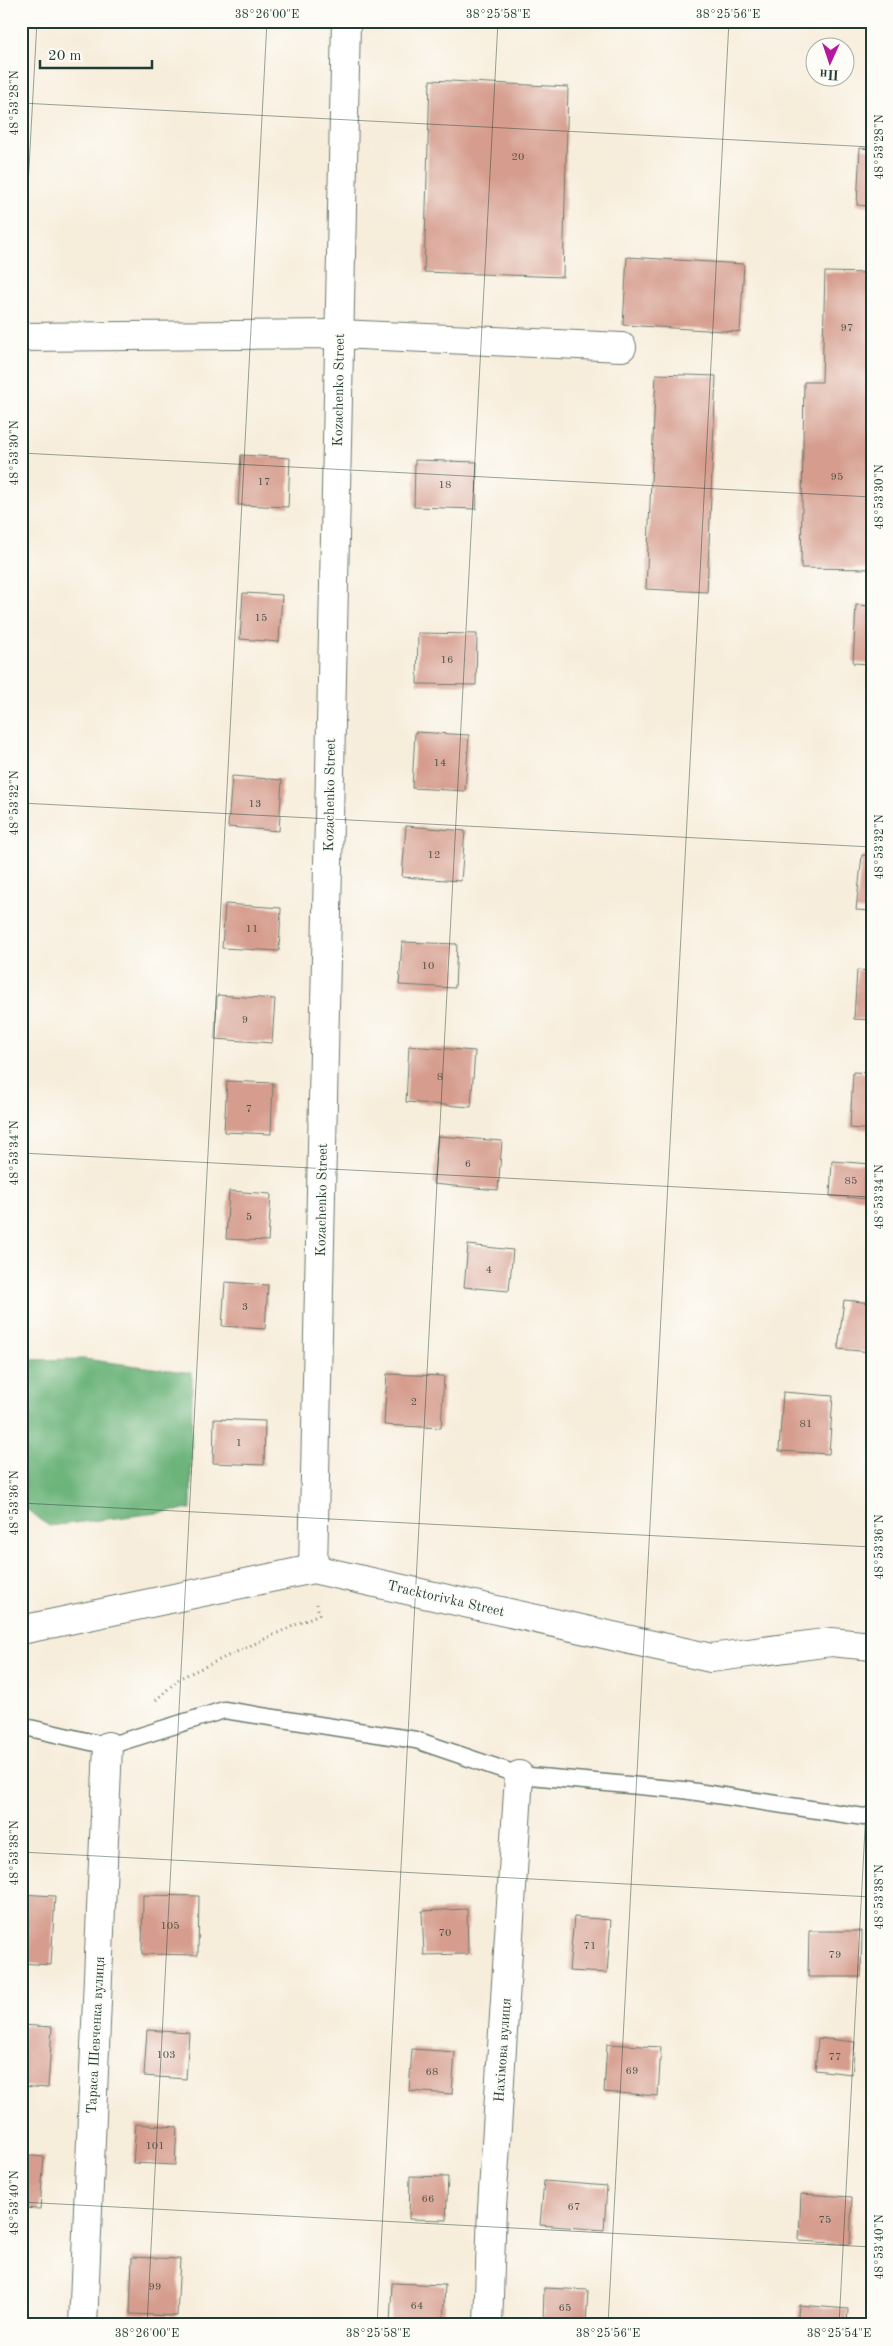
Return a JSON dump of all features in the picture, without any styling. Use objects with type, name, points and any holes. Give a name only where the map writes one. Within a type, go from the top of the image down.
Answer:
[{"type":"street","name":"Kozachenko Street","points":[[313,1569],[346,21]]},
{"type":"street","points":[[21,337],[339,334],[622,346]]},
{"type":"street","name":"Tracktorivka Street","points":[[21,1630],[313,1569],[711,1658],[831,1642],[872,1646]]},
{"type":"street","name":"Тараса Шевченка вулиця","points":[[83,2325],[108,1746]]},
{"type":"street","name":"Нахімова вулиця","points":[[488,2325],[492,2208],[518,1775]]},
{"type":"lane","points":[[21,1726],[108,1746],[224,1710],[416,1740],[518,1775],[683,1790],[864,1817],[872,1815]]},
{"type":"path","points":[[151,1705],[180,1678],[319,1614],[313,1569]]},
{"type":"green space","points":[[84,1359],[192,1373],[191,1509],[49,1526],[21,1505],[21,1360]]},
{"type":"building","points":[[430,80],[568,87],[563,277],[424,272]]},
{"type":"building","points":[[860,148],[872,149],[872,206],[857,205]]},
{"type":"building","points":[[627,257],[744,264],[740,332],[623,325]]},
{"type":"building","points":[[825,272],[872,273],[872,569],[801,568],[804,382],[822,382]]},
{"type":"building","points":[[656,374],[716,376],[707,592],[646,589]]},
{"type":"building","points":[[241,455],[290,458],[288,507],[238,505]]},
{"type":"building","points":[[415,460],[477,462],[476,509],[414,507]]},
{"type":"building","points":[[243,593],[282,595],[279,642],[240,639]]},
{"type":"building","points":[[856,605],[872,606],[872,664],[853,663]]},
{"type":"building","points":[[418,633],[477,634],[476,685],[417,684]]},
{"type":"building","points":[[415,732],[469,735],[465,791],[412,788]]},
{"type":"building","points":[[232,776],[282,780],[279,831],[228,827]]},
{"type":"building","points":[[406,826],[465,831],[461,881],[402,877]]},
{"type":"building","points":[[862,855],[872,856],[872,911],[856,910]]},
{"type":"building","points":[[225,904],[281,908],[279,951],[222,948]]},
{"type":"building","points":[[402,942],[457,944],[455,988],[399,985]]},
{"type":"building","points":[[857,970],[872,971],[872,1020],[854,1019]]},
{"type":"building","points":[[217,995],[275,999],[272,1043],[215,1039]]},
{"type":"building","points":[[409,1046],[475,1051],[471,1107],[406,1102]]},
{"type":"building","points":[[853,1072],[872,1073],[872,1130],[850,1128]]},
{"type":"building","points":[[227,1081],[273,1083],[271,1134],[224,1132]]},
{"type":"building","points":[[438,1136],[502,1141],[498,1190],[433,1184]]},
{"type":"building","points":[[832,1161],[872,1164],[872,1199],[830,1196]]},
{"type":"building","points":[[229,1191],[271,1194],[268,1241],[226,1239]]},
{"type":"building","points":[[468,1245],[513,1250],[509,1291],[464,1287]]},
{"type":"building","points":[[225,1282],[268,1285],[265,1329],[222,1326]]},
{"type":"building","points":[[844,1300],[872,1303],[872,1352],[838,1349]]},
{"type":"building","points":[[387,1374],[444,1376],[441,1428],[384,1425]]},
{"type":"building","points":[[783,1392],[833,1396],[829,1454],[779,1451]]},
{"type":"building","points":[[214,1419],[265,1421],[264,1465],[213,1463]]},
{"type":"building","points":[[21,1894],[55,1896],[51,1965],[21,1963]]},
{"type":"building","points":[[143,1895],[199,1896],[198,1955],[142,1954]]},
{"type":"building","points":[[467,1909],[468,1954],[424,1955],[422,1911]]},
{"type":"building","points":[[574,1917],[611,1920],[607,1973],[569,1971]]},
{"type":"building","points":[[809,1931],[862,1931],[861,1977],[808,1977]]},
{"type":"building","points":[[21,2025],[52,2027],[48,2088],[21,2086]]},
{"type":"building","points":[[147,2030],[189,2033],[186,2079],[144,2076]]},
{"type":"building","points":[[818,2038],[855,2042],[852,2074],[815,2070]]},
{"type":"building","points":[[607,2044],[661,2047],[658,2096],[604,2092]]},
{"type":"building","points":[[412,2049],[455,2052],[452,2094],[409,2091]]},
{"type":"building","points":[[136,2124],[177,2127],[175,2165],[133,2163]]},
{"type":"building","points":[[21,2155],[44,2157],[40,2209],[21,2208]]},
{"type":"building","points":[[410,2176],[448,2177],[446,2220],[409,2219]]},
{"type":"building","points":[[544,2181],[607,2186],[604,2230],[540,2225]]},
{"type":"building","points":[[801,2194],[852,2197],[850,2244],[799,2241]]},
{"type":"building","points":[[132,2257],[180,2259],[177,2316],[130,2314]]},
{"type":"building","points":[[392,2283],[445,2285],[443,2325],[390,2325]]},
{"type":"building","points":[[544,2288],[588,2290],[586,2325],[543,2325]]},
{"type":"building","points":[[799,2305],[848,2309],[847,2325],[797,2325]]}]
